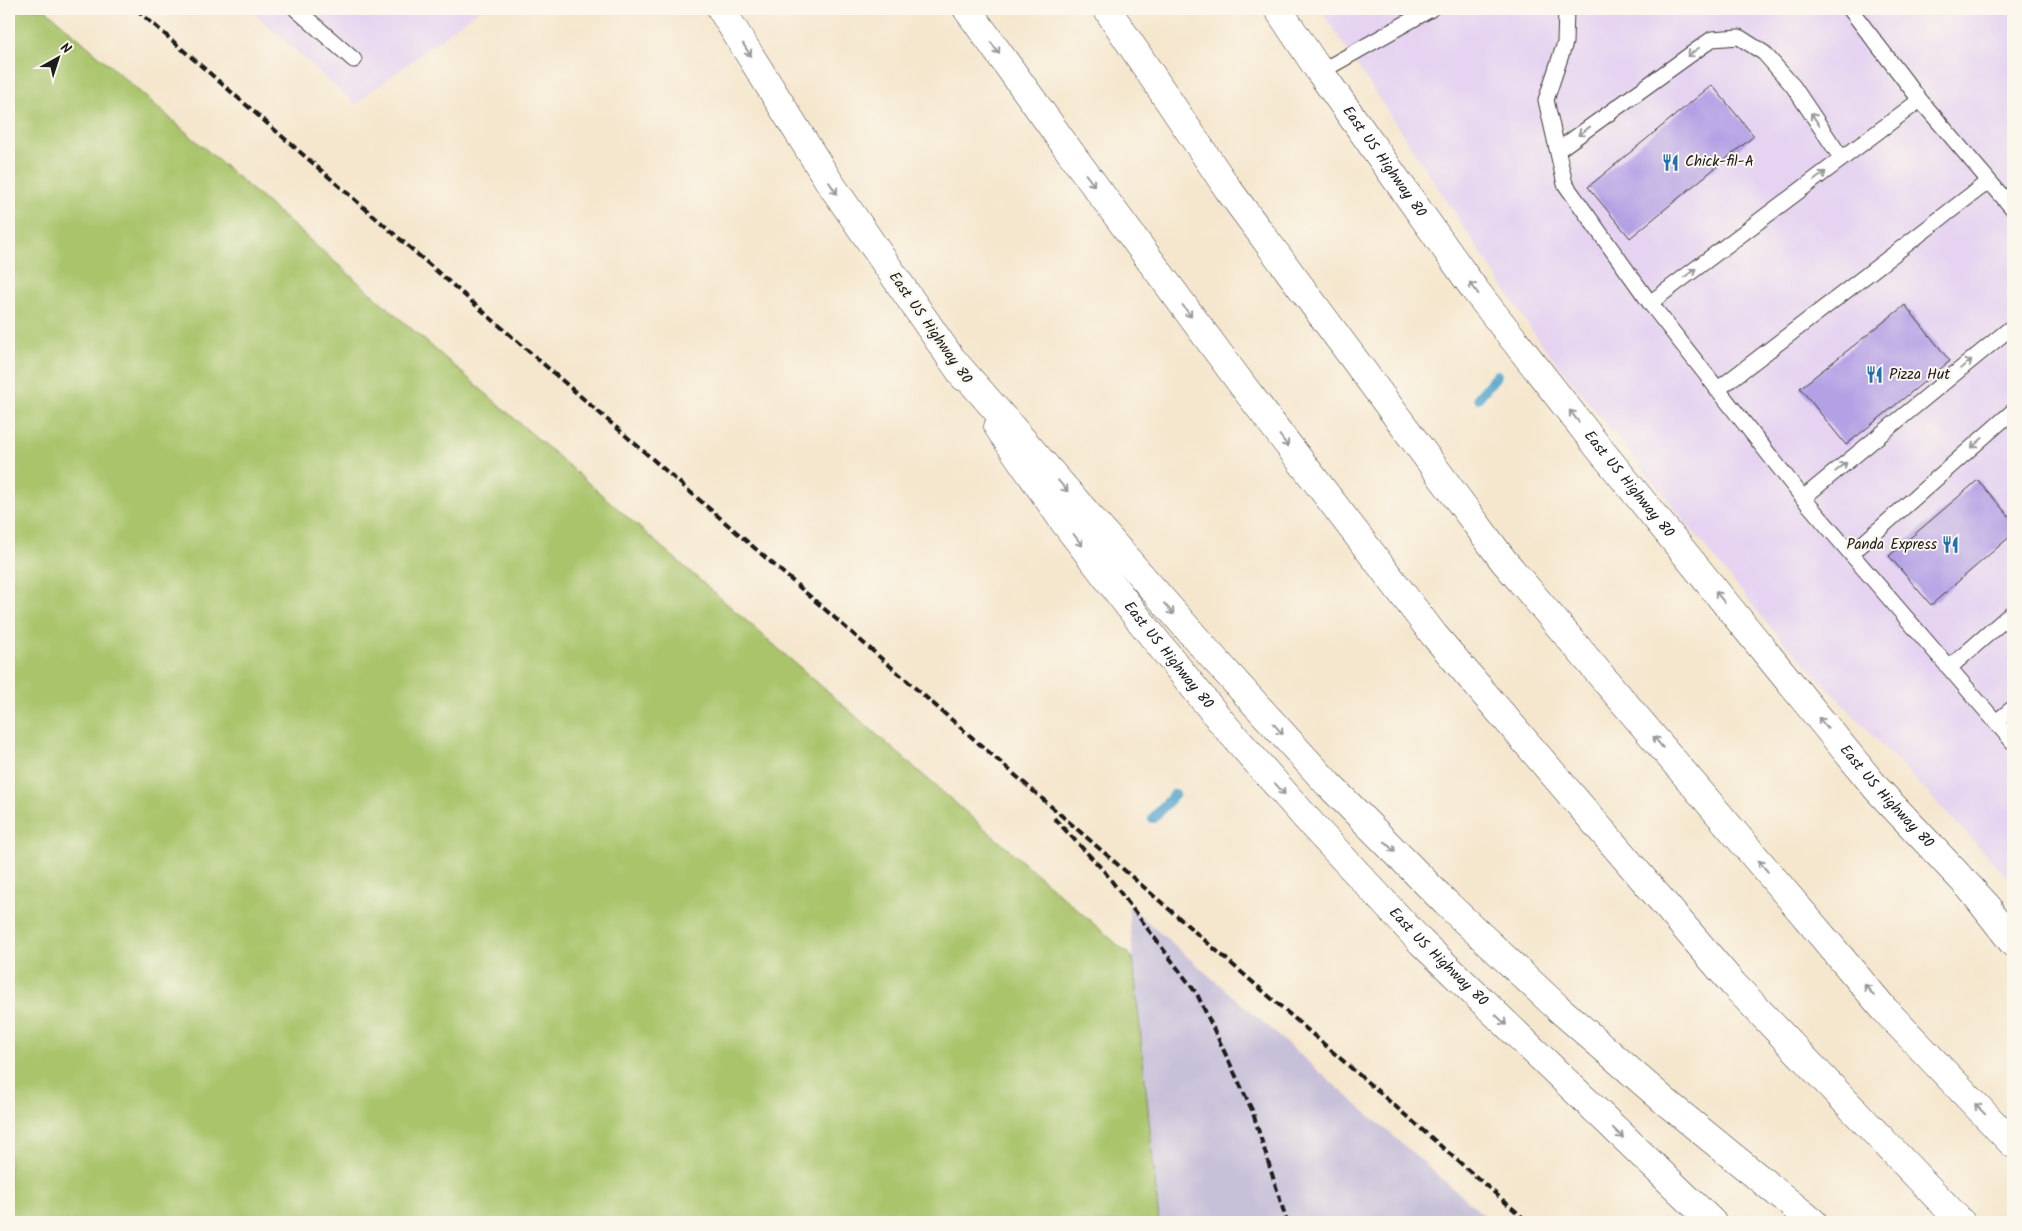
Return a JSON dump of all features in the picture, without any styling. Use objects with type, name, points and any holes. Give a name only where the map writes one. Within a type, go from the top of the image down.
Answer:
[{"type":"main road","name":"East US Highway 80","points":[[721,9],[830,183],[1064,522],[1136,617],[1225,726],[1315,828],[1421,942],[1712,1222]]},
{"type":"main road","points":[[967,9],[1078,164],[1237,378],[1434,635],[1734,985],[1961,1222]]},
{"type":"main road","points":[[1107,9],[1228,189],[1503,560],[1885,1010],[2013,1144]]},
{"type":"main road","name":"East US Highway 80","points":[[1278,9],[1320,72],[1475,290],[1598,447],[1877,790],[2013,934]]},
{"type":"main road","points":[[950,357],[1221,667],[1328,784],[1446,903],[1601,1046],[1667,1103],[1813,1222]]},
{"type":"main road","points":[[1972,889],[2013,943]]},
{"type":"lane","points":[[296,9],[354,60]]},
{"type":"lane","points":[[1320,72],[1431,9]]},
{"type":"lane","points":[[1566,9],[1565,43],[1546,100],[1565,184],[1650,302],[1803,498],[2013,742]]},
{"type":"lane","points":[[1850,9],[1920,100],[2013,209]]},
{"type":"lane","points":[[1558,150],[1712,39],[1739,37],[1764,53],[1794,86],[1842,159]]},
{"type":"lane","points":[[1650,302],[1920,100]]},
{"type":"lane","points":[[1718,390],[1989,181]]},
{"type":"lane","points":[[1803,498],[2013,326]]},
{"type":"lane","points":[[1851,554],[2013,411]]},
{"type":"lane","points":[[1949,668],[2013,612]]},
{"type":"lane","points":[[1996,722],[2013,708]]},
{"type":"shaded area","points":[[249,9],[480,9],[355,104]]},
{"type":"shaded area","points":[[1320,9],[2013,9],[2013,883],[1771,628],[1537,338]]},
{"type":"shaded area","points":[[1128,905],[1492,1222],[1159,1222]]},
{"type":"green space","points":[[9,9],[45,9],[1133,958],[1159,1222],[9,1222],[9,93],[12,84],[9,83]]},
{"type":"building","name":"Chick-fil-A","points":[[1712,85],[1754,136],[1630,238],[1588,187]]},
{"type":"building","name":"Pizza Hut","points":[[1905,305],[1950,361],[1846,445],[1800,388]]},
{"type":"building","name":"Panda Express","points":[[1978,480],[2013,521],[2013,534],[1931,605],[1889,556]]},
{"type":"waterway","points":[[1478,398],[1497,375]]},
{"type":"waterway","points":[[1153,818],[1175,794]]},
{"type":"railway","points":[[136,9],[1528,1222]]},
{"type":"railway","points":[[1054,818],[1104,871],[1197,994],[1252,1110],[1287,1222]]},
{"type":"place","name":"Chick-fil-A","points":[[1671,162]]},
{"type":"place","name":"Pizza Hut","points":[[1875,375]]},
{"type":"place","name":"Panda Express","points":[[1951,545]]}]
